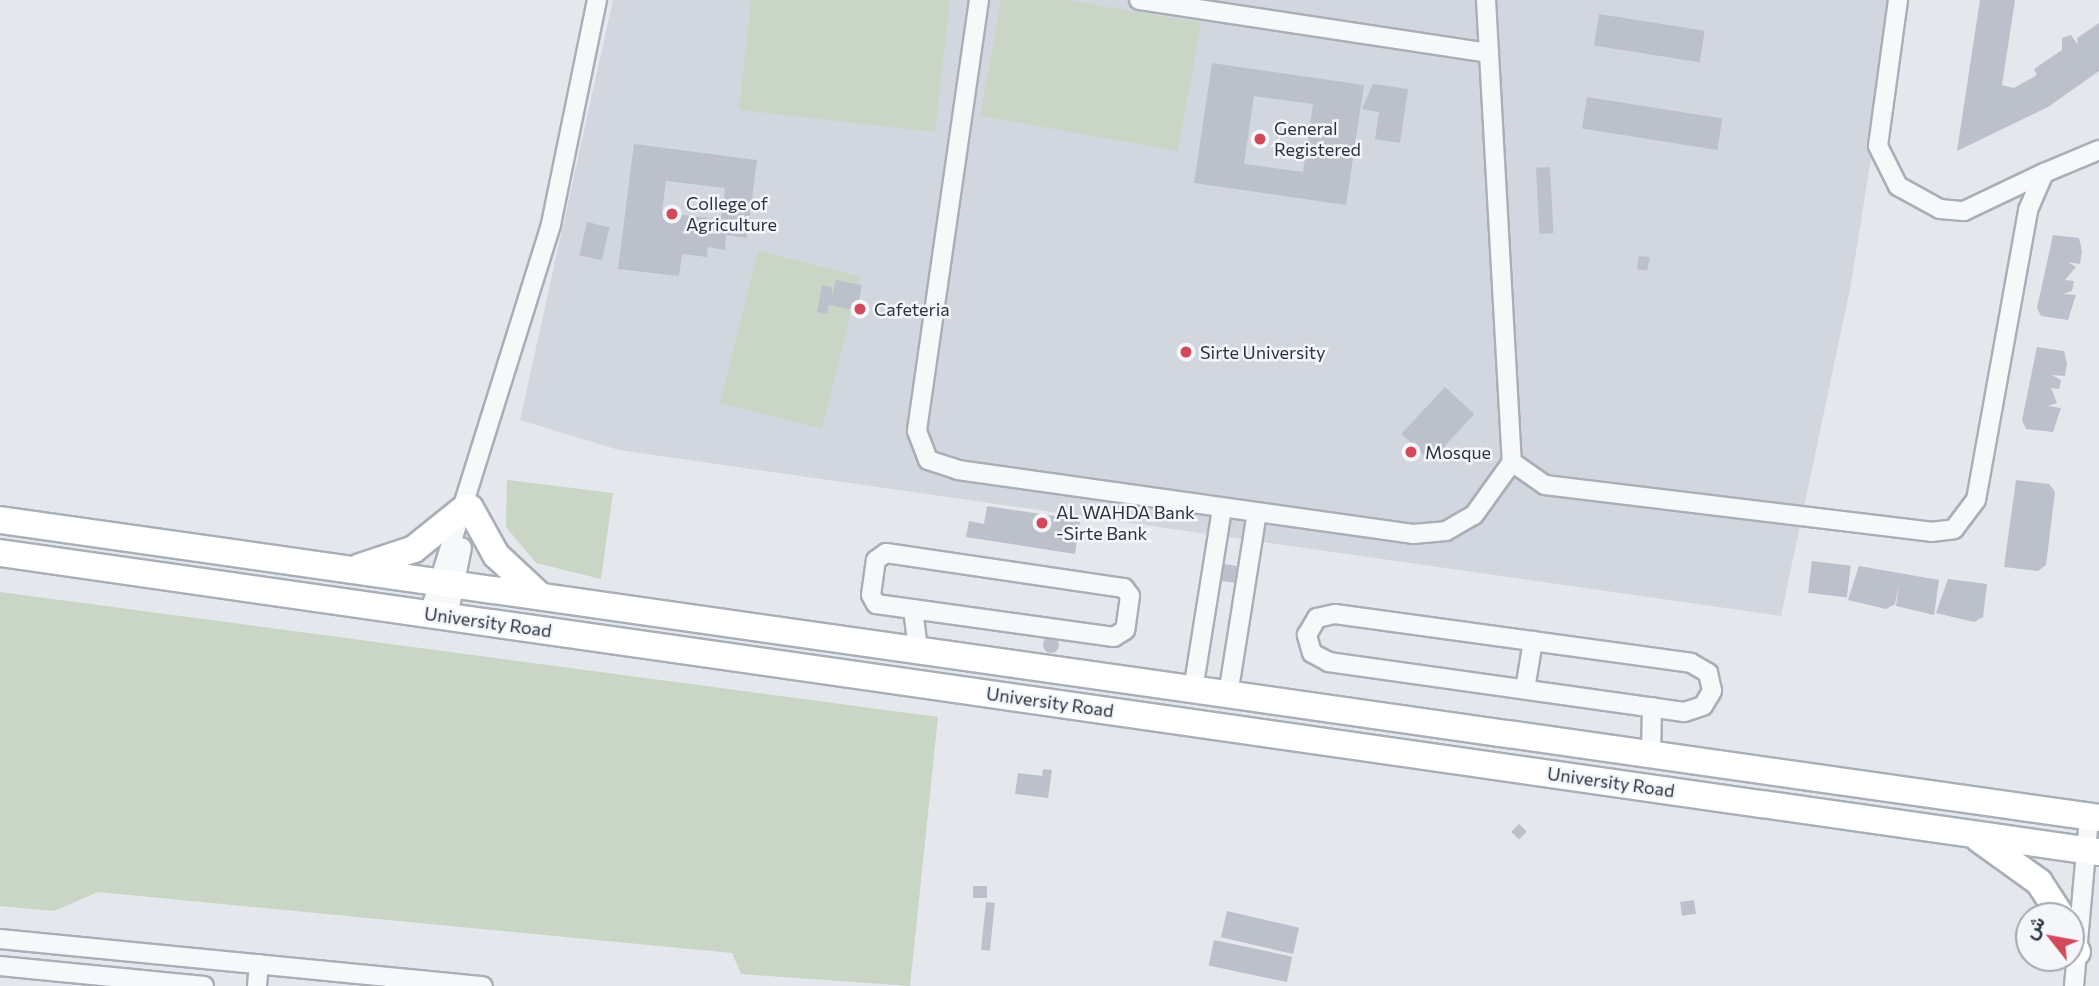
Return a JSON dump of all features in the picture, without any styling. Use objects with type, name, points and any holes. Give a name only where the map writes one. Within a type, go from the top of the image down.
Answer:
[{"type":"highway","points":[[350,570],[414,549],[470,500],[496,555],[540,596]]},
{"type":"highway","name":"University Road","points":[[0,520],[2094,818]]},
{"type":"highway","name":"University Road","points":[[0,553],[2092,851]]},
{"type":"highway","points":[[1969,833],[2024,868],[2050,902]]},
{"type":"street","points":[[439,615],[555,212],[597,0]]},
{"type":"street","points":[[979,0],[919,447],[928,460],[958,470],[1413,534],[1446,531],[1482,507],[1512,462],[1486,0]]},
{"type":"street","points":[[1139,0],[1489,53]]},
{"type":"street","points":[[1898,0],[1878,146],[1898,186],[1940,209],[1964,211],[2099,150]]},
{"type":"street","points":[[1512,462],[1545,485],[1931,532],[1964,522],[1981,474],[2018,247],[2044,173]]},
{"type":"street","points":[[1193,690],[1222,508]]},
{"type":"street","points":[[1228,695],[1257,512]]},
{"type":"street","points":[[880,555],[1124,588],[1130,596],[1125,629],[1114,638],[913,609],[871,599],[880,555]]},
{"type":"street","points":[[913,609],[918,649]]},
{"type":"street","points":[[1335,614],[1533,641],[1691,663],[1708,673],[1712,691],[1703,706],[1652,707],[1525,690],[1329,662],[1312,653],[1307,635],[1317,618],[1335,614]]},
{"type":"street","points":[[1525,690],[1533,641]]},
{"type":"street","points":[[1651,755],[1652,707]]},
{"type":"street","points":[[2082,902],[2092,851],[2094,818]]},
{"type":"street","points":[[0,939],[482,986]]},
{"type":"street","points":[[257,986],[259,964]]},
{"type":"street","points":[[0,966],[204,986]]},
{"type":"shaded area","name":"Sirte University","points":[[613,0],[1896,0],[1851,284],[1781,616],[619,450],[520,420]]},
{"type":"green space","points":[[751,0],[950,0],[935,132],[739,110]]},
{"type":"green space","points":[[1001,0],[1066,0],[1201,23],[1178,151],[980,116]]},
{"type":"green space","points":[[758,251],[860,276],[822,429],[720,403]]},
{"type":"green space","points":[[507,480],[613,493],[601,579],[536,563],[506,527]]},
{"type":"green space","points":[[0,592],[938,717],[910,986],[741,974],[732,953],[98,892],[54,911],[0,906]]},
{"type":"building","points":[[1980,0],[2015,0],[2002,85],[2014,88],[2037,75],[2034,69],[2062,50],[2062,38],[2071,35],[2078,45],[2077,38],[2099,23],[2099,71],[2048,107],[1957,151]]},
{"type":"building","points":[[1599,14],[1705,31],[1700,62],[1594,46]]},
{"type":"building","points":[[1212,63],[1364,85],[1346,205],[1194,183]],"holes":[[[1254,96],[1313,104],[1303,172],[1244,164]]]},
{"type":"building","points":[[1373,84],[1408,89],[1400,143],[1375,139],[1379,112],[1362,109]]},
{"type":"building","points":[[1587,97],[1722,118],[1717,150],[1582,129]]},
{"type":"building","points":[[634,144],[757,160],[747,238],[726,235],[725,250],[708,247],[707,257],[682,254],[679,276],[618,269]],"holes":[[[666,181],[725,188],[721,220],[662,212]]]},
{"type":"building","points":[[1550,167],[1553,233],[1539,234],[1536,168]]},
{"type":"building","points":[[587,222],[609,227],[602,260],[579,255]]},
{"type":"building","points":[[2053,235],[2079,238],[2082,251],[2080,264],[2068,262],[2076,267],[2065,280],[2074,281],[2072,291],[2063,294],[2076,295],[2068,320],[2041,316],[2037,308]]},
{"type":"building","points":[[1639,256],[1650,257],[1647,271],[1637,269]]},
{"type":"building","points":[[836,280],[862,285],[857,311],[829,305],[827,314],[817,312],[822,285],[832,287],[832,297]]},
{"type":"building","points":[[2037,347],[2064,351],[2067,364],[2065,376],[2052,375],[2061,380],[2059,389],[2051,388],[2057,403],[2048,406],[2061,408],[2053,432],[2026,429],[2022,420]]},
{"type":"building","points":[[1445,387],[1474,414],[1431,461],[1401,434]]},
{"type":"building","points":[[2016,480],[2049,484],[2055,492],[2046,565],[2038,571],[2004,567]]},
{"type":"building","points":[[987,506],[1080,520],[1075,554],[966,537],[969,521],[984,524]]},
{"type":"building","points":[[1812,561],[1851,566],[1847,598],[1808,593]]},
{"type":"building","points":[[1224,564],[1237,566],[1234,583],[1221,581]]},
{"type":"building","points":[[1859,566],[1939,580],[1934,615],[1896,606],[1899,583],[1895,604],[1886,609],[1848,600]]},
{"type":"building","points":[[1948,579],[1987,584],[1983,617],[1974,622],[1936,613]]},
{"type":"building","points":[[1048,637],[1054,637],[1059,645],[1057,651],[1048,653],[1043,648],[1043,642]]},
{"type":"building","points":[[1043,769],[1052,770],[1048,798],[1015,794],[1018,773],[1042,776]]},
{"type":"building","points":[[1519,824],[1527,832],[1519,840],[1511,832]]},
{"type":"building","points":[[973,886],[987,886],[987,898],[973,898]]},
{"type":"building","points":[[1694,900],[1696,914],[1682,916],[1680,902]]},
{"type":"building","points":[[986,902],[995,903],[990,951],[981,950]]},
{"type":"building","points":[[1227,911],[1299,928],[1293,954],[1221,937]]},
{"type":"building","points":[[1214,940],[1292,957],[1287,982],[1209,965]]},
{"type":"place","name":"General Registered","points":[[1260,139]]},
{"type":"place","name":"College of Agriculture","points":[[672,214]]},
{"type":"place","name":"Cafeteria","points":[[860,309]]},
{"type":"place","name":"Sirte University","points":[[1186,352]]},
{"type":"place","name":"Mosque","points":[[1411,452]]},
{"type":"place","name":"AL WAHDA Bank -Sirte Bank","points":[[1042,523]]}]
